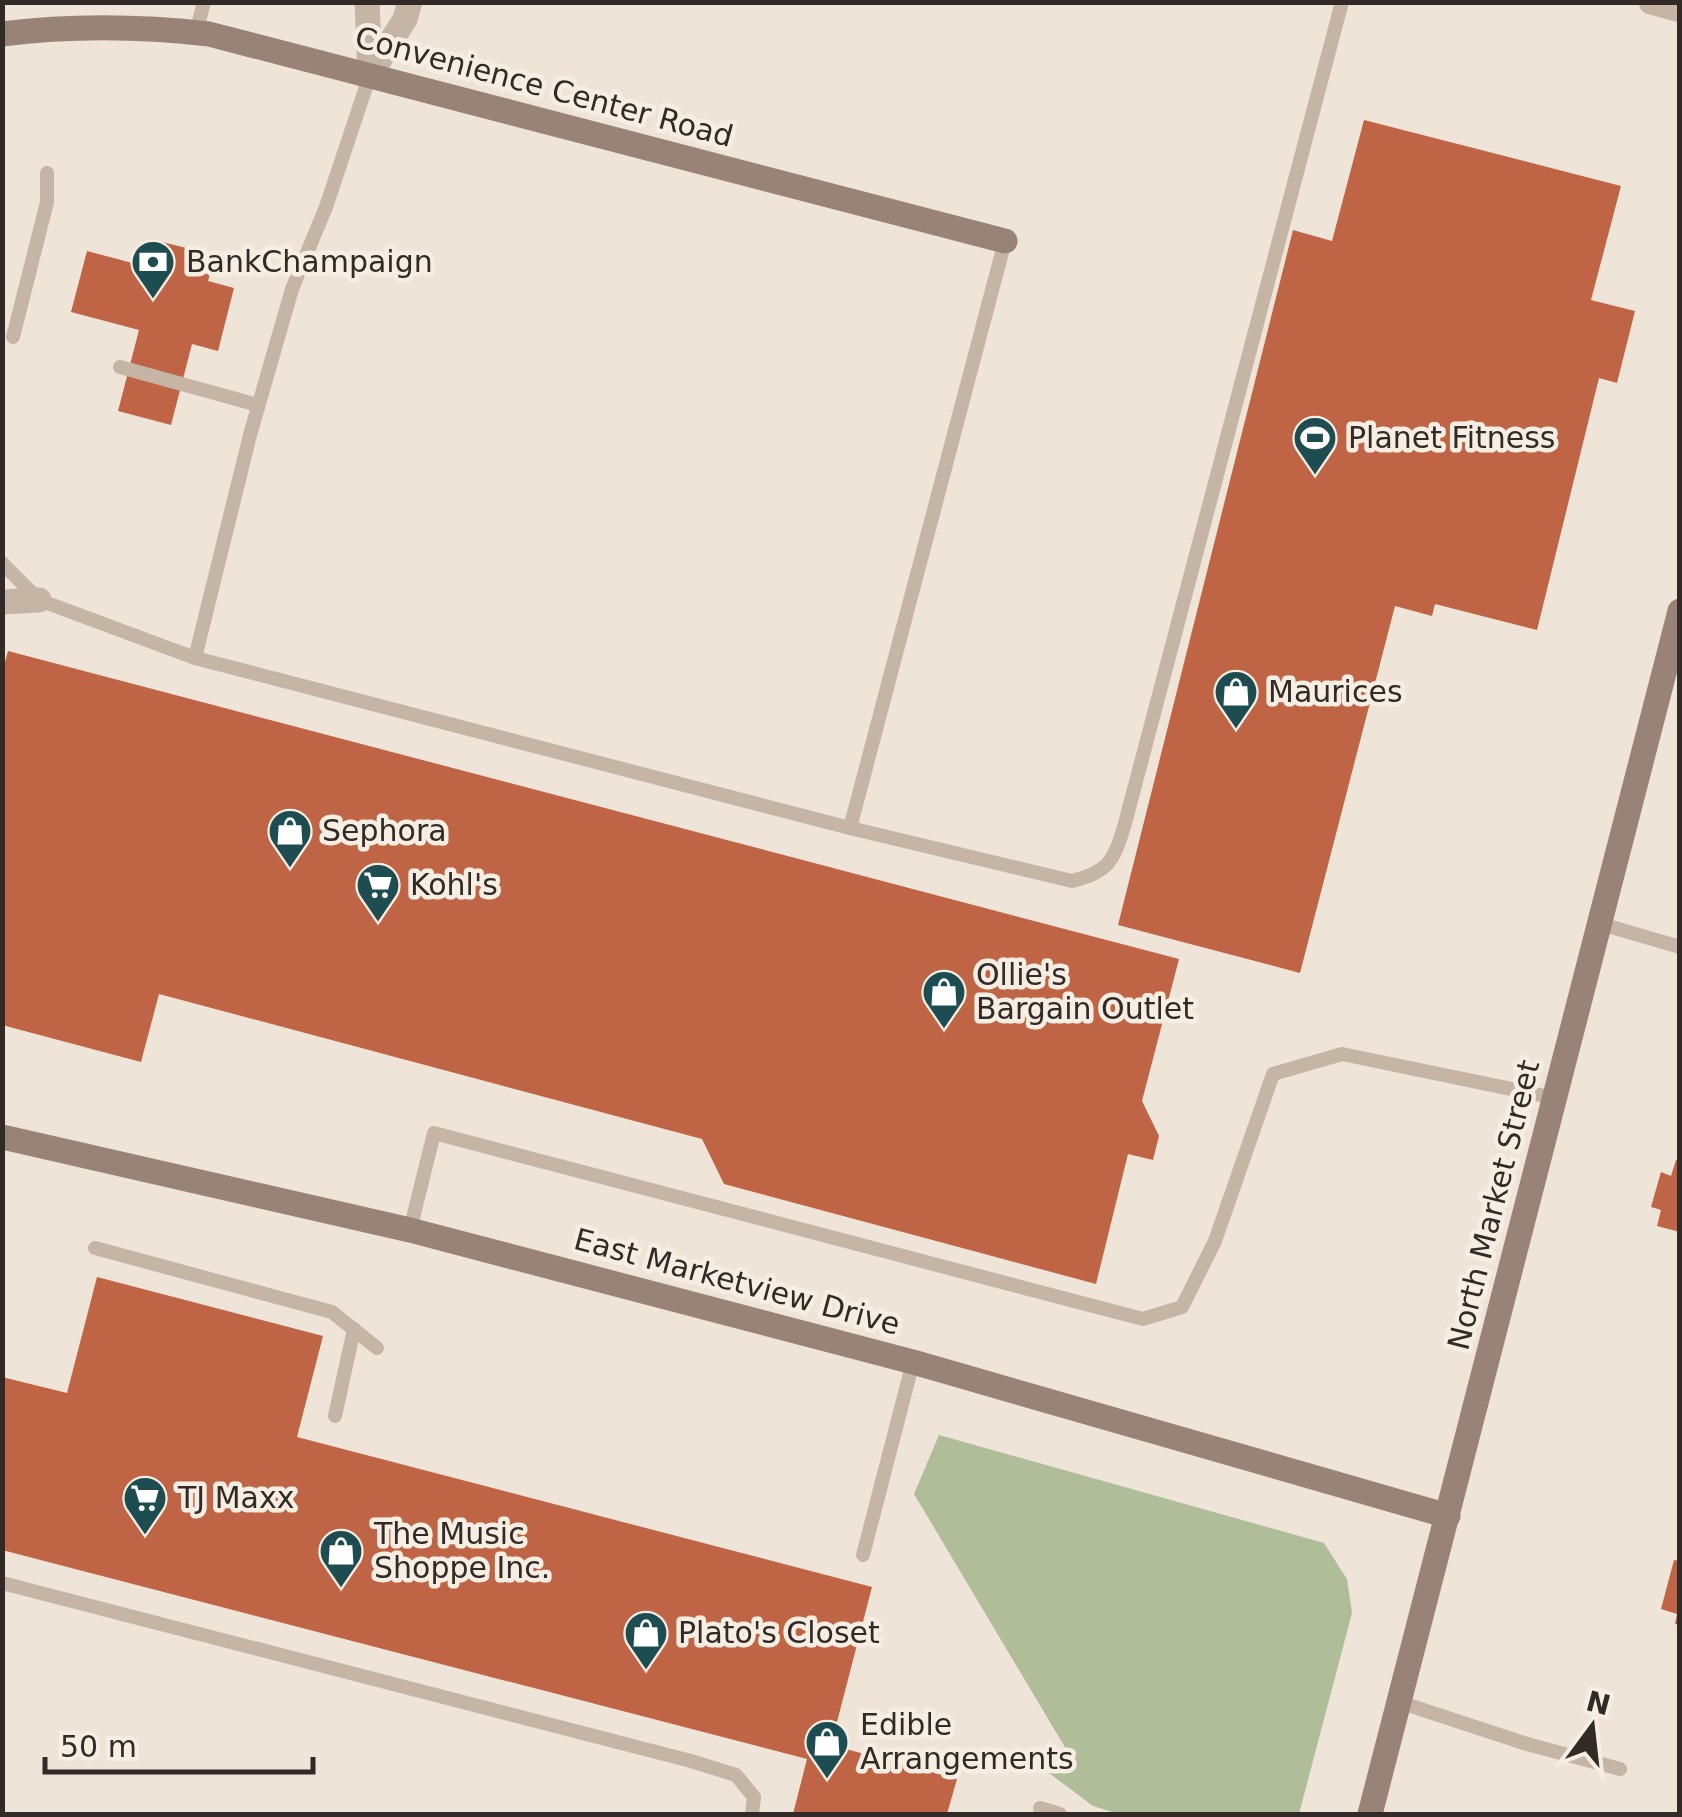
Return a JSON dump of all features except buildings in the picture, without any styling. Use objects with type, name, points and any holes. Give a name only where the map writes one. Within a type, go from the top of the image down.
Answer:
[{"type":"main road","name":"Convenience Center Road","points":[[2,34],[58,27],[152,28],[196,33],[1005,241]]},
{"type":"main road","name":"North Market Street","points":[[1370,1814],[1680,611]]},
{"type":"main road","name":"East Marketview Drive","points":[[2,1138],[410,1230],[913,1362],[1448,1516]]},
{"type":"street","points":[[367,2],[370,75]]},
{"type":"street","points":[[370,75],[406,19],[410,2]]},
{"type":"street","points":[[1650,2],[1680,10]]},
{"type":"street","points":[[2,602],[38,600]]},
{"type":"lane","points":[[196,33],[204,2]]},
{"type":"lane","points":[[2,563],[38,600],[195,658],[850,828],[1072,881],[1096,875],[1108,866],[1116,851],[1342,2]]},
{"type":"lane","points":[[195,658],[258,405],[292,289],[326,207],[370,75]]},
{"type":"lane","points":[[14,337],[47,202],[47,173]]},
{"type":"lane","points":[[850,828],[1005,241]]},
{"type":"lane","points":[[120,367],[258,405]]},
{"type":"lane","points":[[1600,924],[1680,947]]},
{"type":"lane","points":[[410,1230],[434,1133],[1143,1319],[1182,1308],[1216,1241],[1273,1074],[1342,1054],[1555,1098]]},
{"type":"lane","points":[[94,1248],[332,1312],[376,1348]]},
{"type":"lane","points":[[335,1416],[354,1329]]},
{"type":"lane","points":[[862,1555],[913,1362]]},
{"type":"lane","points":[[2,1583],[692,1761],[736,1775],[754,1796],[752,1814]]},
{"type":"lane","points":[[1400,1702],[1527,1744],[1620,1769]]},
{"type":"lane","points":[[1040,1808],[1060,1814]]},
{"type":"green space","points":[[939,1435],[1324,1543],[1347,1579],[1352,1613],[1299,1814],[1119,1814],[1093,1806],[1049,1773],[1072,1759],[914,1494]]},
{"type":"place","name":"BankChampaign","points":[[153,300]]},
{"type":"place","name":"Planet Fitness","points":[[1315,476]]},
{"type":"place","name":"Maurices","points":[[1236,730]]},
{"type":"place","name":"Sephora","points":[[290,869]]},
{"type":"place","name":"Kohl's","points":[[378,923]]},
{"type":"place","name":"Ollie's Bargain Outlet","points":[[944,1030]]},
{"type":"place","name":"TJ Maxx","points":[[145,1536]]},
{"type":"place","name":"The Music Shoppe Inc.","points":[[341,1589]]},
{"type":"place","name":"Plato's Closet","points":[[646,1671]]},
{"type":"place","name":"Edible Arrangements","points":[[827,1780]]}]
